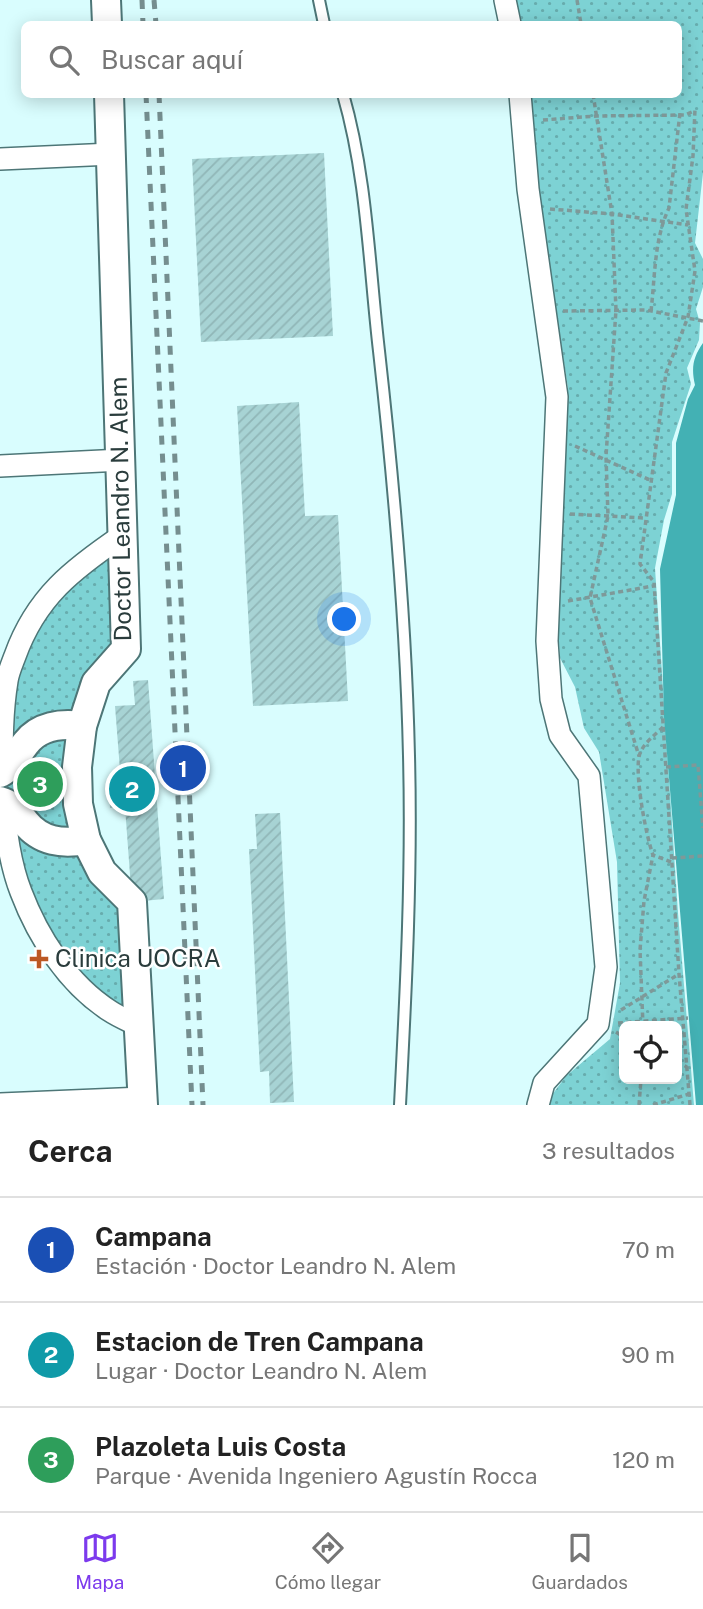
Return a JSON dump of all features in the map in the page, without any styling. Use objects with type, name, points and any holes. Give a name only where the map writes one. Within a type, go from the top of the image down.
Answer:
[{"type":"street","points":[[106,0],[107,21]]},
{"type":"street","points":[[505,0],[509,21]]},
{"type":"street","name":"Doctor Leandro N. Alem","points":[[110,98],[126,649],[96,683],[82,726],[77,766],[78,804],[86,840],[102,872],[132,902],[143,1101]]},
{"type":"street","points":[[520,98],[530,207],[557,397],[547,641],[551,699],[560,735],[589,776],[606,967],[598,1024],[544,1083],[538,1105]]},
{"type":"street","points":[[0,159],[112,154]]},
{"type":"street","points":[[0,466],[122,460]]},
{"type":"street","points":[[1,773],[7,679],[24,631],[52,591],[85,561],[123,535]]},
{"type":"street","points":[[1,773],[13,763],[38,731],[55,726],[82,726]]},
{"type":"street","points":[[1,801],[16,810],[31,829],[44,839],[60,842],[86,840]]},
{"type":"street","points":[[1,801],[20,891],[50,949],[80,988],[110,1012],[139,1026]]},
{"type":"street","points":[[0,1104],[143,1101]]},
{"type":"lane","points":[[320,0],[324,21]]},
{"type":"lane","points":[[344,98],[360,170],[393,474],[403,622],[409,756],[409,902],[400,1105]]},
{"type":"path","points":[[577,0],[580,21]]},
{"type":"path","points":[[594,98],[612,214],[616,310],[606,461],[608,516],[590,598],[639,756],[648,842],[653,855],[644,901],[640,950],[643,1021]]},
{"type":"path","points":[[522,121],[689,114],[695,109],[693,156],[686,209],[695,271],[688,317],[666,373],[640,564],[654,582],[690,1105]]},
{"type":"path","points":[[652,311],[663,223],[669,208],[680,113]]},
{"type":"path","points":[[530,207],[612,214],[689,225]]},
{"type":"path","points":[[546,311],[652,311],[703,321]]},
{"type":"path","points":[[556,437],[650,480]]},
{"type":"path","points":[[553,514],[645,518]]},
{"type":"path","points":[[549,604],[654,586]]},
{"type":"path","points":[[639,756],[663,727]]},
{"type":"path","points":[[666,767],[698,765],[703,828]]},
{"type":"path","points":[[653,855],[672,860],[703,856]]},
{"type":"path","points":[[598,1024],[679,974]]},
{"type":"path","points":[[664,1021],[685,1018]]},
{"type":"path","points":[[598,1024],[619,1024]]},
{"type":"path","points":[[682,1064],[687,1067]]},
{"type":"path","points":[[639,1105],[641,1084]]},
{"type":"path","points":[[653,1105],[689,1094]]},
{"type":"shaded area","points":[[515,0],[703,0],[703,173],[695,243],[703,259],[703,287],[696,309],[700,323],[699,340],[687,368],[691,384],[672,442],[672,494],[655,568],[694,1105],[549,1105],[549,1099],[566,1076],[610,1039],[620,983],[617,862],[599,752],[584,728],[575,687],[560,658],[558,626],[568,388],[537,190],[528,98],[682,98],[682,21],[518,21]]},
{"type":"shaded area","points":[[703,343],[703,1105],[696,1105],[664,717],[660,569],[676,495],[676,443],[688,399],[695,385],[695,358]]},
{"type":"shaded area","points":[[123,535],[126,649],[96,683],[78,804],[132,902],[139,1026],[50,949],[3,801],[2,773],[24,631]]},
{"type":"building","points":[[324,153],[333,336],[201,342],[192,159]]},
{"type":"building","points":[[299,402],[305,516],[338,515],[348,701],[253,706],[237,406]]},
{"type":"building","points":[[148,680],[164,899],[132,902],[125,807],[110,808],[109,784],[121,783],[115,706],[135,705],[133,681]]},
{"type":"building","points":[[280,813],[294,1102],[270,1103],[269,1071],[260,1072],[249,849],[257,849],[255,814]]},
{"type":"railway","points":[[142,0],[143,21]]},
{"type":"railway","points":[[154,0],[156,21]]},
{"type":"railway","points":[[146,98],[192,1105]]},
{"type":"railway","points":[[159,98],[203,1105]]},
{"type":"place","name":"Campana","points":[[183,768]]},
{"type":"place","name":"Plazoleta Luis Costa","points":[[40,784]]},
{"type":"place","name":"Estacion de Tren Campana","points":[[132,789]]},
{"type":"place","name":"Clinica UOCRA","points":[[39,959]]}]
